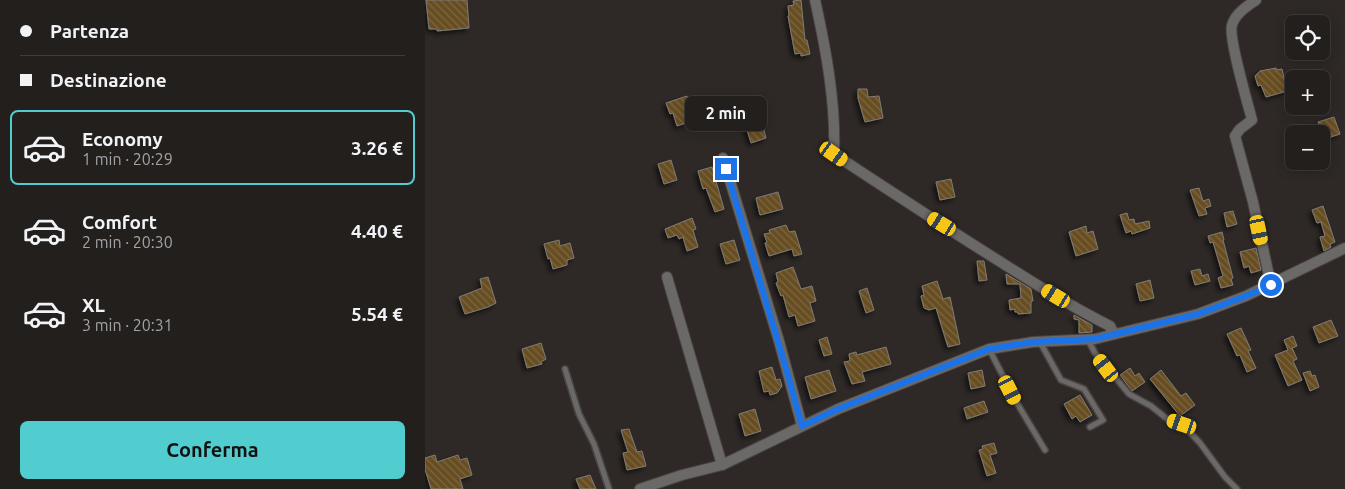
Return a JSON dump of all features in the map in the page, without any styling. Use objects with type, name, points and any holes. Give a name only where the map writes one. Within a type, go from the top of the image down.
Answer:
[{"type":"street","points":[[815,0],[828,69],[835,137],[834,154],[901,199],[1025,277],[1111,326],[1112,330],[1109,335]]},
{"type":"street","points":[[1256,0],[1244,9],[1233,22],[1231,28],[1252,120],[1239,129],[1235,136],[1271,285]]},
{"type":"street","points":[[723,158],[781,349],[802,426]]},
{"type":"street","points":[[642,489],[682,475],[722,465],[838,409],[989,349],[1040,342],[1095,339],[1198,314],[1271,285],[1345,248]]},
{"type":"street","points":[[667,277],[722,465]]},
{"type":"lane","points":[[1087,340],[1095,353],[1129,394],[1151,406],[1166,418],[1182,424],[1237,489]]},
{"type":"lane","points":[[1040,342],[1061,380],[1084,389],[1103,420],[1090,427]]},
{"type":"lane","points":[[989,349],[1017,403],[1045,450]]},
{"type":"lane","points":[[565,369],[579,414],[594,444],[609,489]]},
{"type":"building","points":[[426,0],[467,0],[469,28],[437,31],[437,29],[429,29]]},
{"type":"building","points":[[801,0],[805,40],[807,40],[810,54],[801,56],[801,53],[795,54],[788,6],[794,5],[793,1]]},
{"type":"building","points":[[1276,68],[1277,70],[1282,69],[1285,92],[1266,97],[1261,85],[1258,86],[1255,76],[1260,71]]},
{"type":"building","points":[[858,89],[867,89],[868,97],[879,96],[883,118],[865,122],[858,98]]},
{"type":"building","points":[[687,96],[695,120],[677,126],[673,113],[670,114],[666,103]]},
{"type":"building","points":[[1334,117],[1340,134],[1330,137],[1330,125],[1319,125],[1318,122]]},
{"type":"building","points":[[761,118],[766,138],[751,143],[745,123]]},
{"type":"building","points":[[671,160],[677,180],[664,184],[658,164]]},
{"type":"building","points":[[712,167],[724,209],[715,212],[706,188],[703,189],[698,171]]},
{"type":"building","points":[[951,179],[955,197],[940,200],[936,182]]},
{"type":"building","points":[[1199,188],[1203,201],[1209,199],[1211,206],[1205,208],[1207,214],[1199,216],[1190,190]]},
{"type":"building","points":[[778,192],[783,209],[760,215],[756,198]]},
{"type":"building","points":[[1323,206],[1335,242],[1330,244],[1331,247],[1324,251],[1320,237],[1325,236],[1321,222],[1317,223],[1312,210]]},
{"type":"building","points":[[1233,211],[1237,224],[1227,227],[1224,213]]},
{"type":"building","points":[[1127,213],[1129,220],[1134,219],[1135,224],[1149,221],[1150,228],[1132,234],[1131,231],[1126,233],[1120,215]]},
{"type":"building","points":[[692,218],[696,229],[693,230],[698,247],[687,251],[683,237],[679,239],[677,235],[668,238],[665,229]]},
{"type":"building","points":[[786,225],[789,232],[795,231],[802,254],[794,256],[792,249],[769,256],[764,234],[770,233],[769,230]]},
{"type":"building","points":[[1086,226],[1087,233],[1093,231],[1098,249],[1076,256],[1069,232]]},
{"type":"building","points":[[1222,232],[1233,285],[1221,288],[1218,278],[1223,276],[1213,242],[1210,243],[1208,236]]},
{"type":"building","points":[[559,240],[560,246],[570,243],[574,258],[567,260],[567,265],[553,269],[544,244]]},
{"type":"building","points":[[734,240],[740,260],[726,264],[720,244]]},
{"type":"building","points":[[1256,248],[1261,270],[1251,273],[1249,266],[1244,268],[1240,252]]},
{"type":"building","points":[[977,261],[984,261],[987,280],[979,281]]},
{"type":"building","points":[[793,267],[801,289],[812,286],[816,301],[810,303],[815,321],[798,326],[795,315],[789,317],[783,295],[781,296],[776,283],[778,282],[776,273]]},
{"type":"building","points":[[1200,269],[1202,276],[1208,274],[1210,281],[1195,285],[1191,271]]},
{"type":"building","points":[[1006,274],[1031,289],[1033,301],[1031,301],[1031,313],[1018,314],[1018,312],[1015,312],[1015,309],[1010,310],[1009,300],[1021,298],[1020,284],[1007,284]]},
{"type":"building","points":[[488,277],[496,303],[465,314],[459,297],[482,288],[480,279]]},
{"type":"building","points":[[1150,280],[1154,298],[1140,301],[1136,284]]},
{"type":"building","points":[[937,281],[943,299],[950,297],[960,344],[948,347],[936,308],[929,310],[924,308],[921,296],[924,295],[922,286]]},
{"type":"building","points":[[867,288],[874,310],[866,313],[859,291]]},
{"type":"building","points":[[1074,315],[1092,325],[1092,332],[1079,333],[1079,320],[1074,319]]},
{"type":"building","points":[[1331,320],[1338,336],[1319,343],[1313,327]]},
{"type":"building","points":[[1241,328],[1251,350],[1248,351],[1256,368],[1247,372],[1240,355],[1237,356],[1227,334]]},
{"type":"building","points":[[1293,336],[1297,346],[1292,348],[1297,359],[1293,361],[1302,380],[1288,386],[1275,355],[1288,350],[1284,340]]},
{"type":"building","points":[[827,337],[832,354],[824,356],[819,340]]},
{"type":"building","points":[[541,343],[546,359],[541,362],[542,364],[527,368],[522,349]]},
{"type":"building","points":[[886,347],[891,364],[862,372],[865,381],[852,384],[844,362],[850,361],[849,354],[856,352],[857,355]]},
{"type":"building","points":[[772,367],[776,380],[780,379],[782,386],[777,393],[770,395],[769,391],[764,392],[759,371]]},
{"type":"building","points":[[1130,368],[1135,376],[1139,373],[1145,382],[1132,391],[1120,375]]},
{"type":"building","points":[[829,370],[836,391],[811,399],[805,377]]},
{"type":"building","points":[[982,370],[985,386],[971,389],[968,373]]},
{"type":"building","points":[[1161,370],[1181,396],[1186,393],[1195,405],[1180,416],[1150,379]]},
{"type":"building","points":[[1310,371],[1312,376],[1315,375],[1319,387],[1310,391],[1303,373]]},
{"type":"building","points":[[1080,395],[1092,415],[1080,422],[1076,416],[1072,419],[1064,404]]},
{"type":"building","points":[[984,401],[988,412],[967,419],[964,408]]},
{"type":"building","points":[[755,409],[761,431],[745,436],[739,414]]},
{"type":"building","points":[[629,429],[637,452],[642,451],[646,466],[627,470],[623,453],[628,452],[621,430]]},
{"type":"building","points":[[994,443],[997,453],[990,455],[996,473],[987,476],[979,450],[983,449],[982,446]]},
{"type":"building","points":[[435,455],[437,462],[458,455],[460,460],[467,458],[472,475],[460,479],[463,489],[431,489],[425,469],[425,458]]},
{"type":"building","points":[[590,475],[596,489],[580,489],[576,479]]},
{"type":"route","points":[[726,169],[802,426],[838,409],[989,349],[1033,342],[1095,339],[1198,314],[1271,285]]}]
